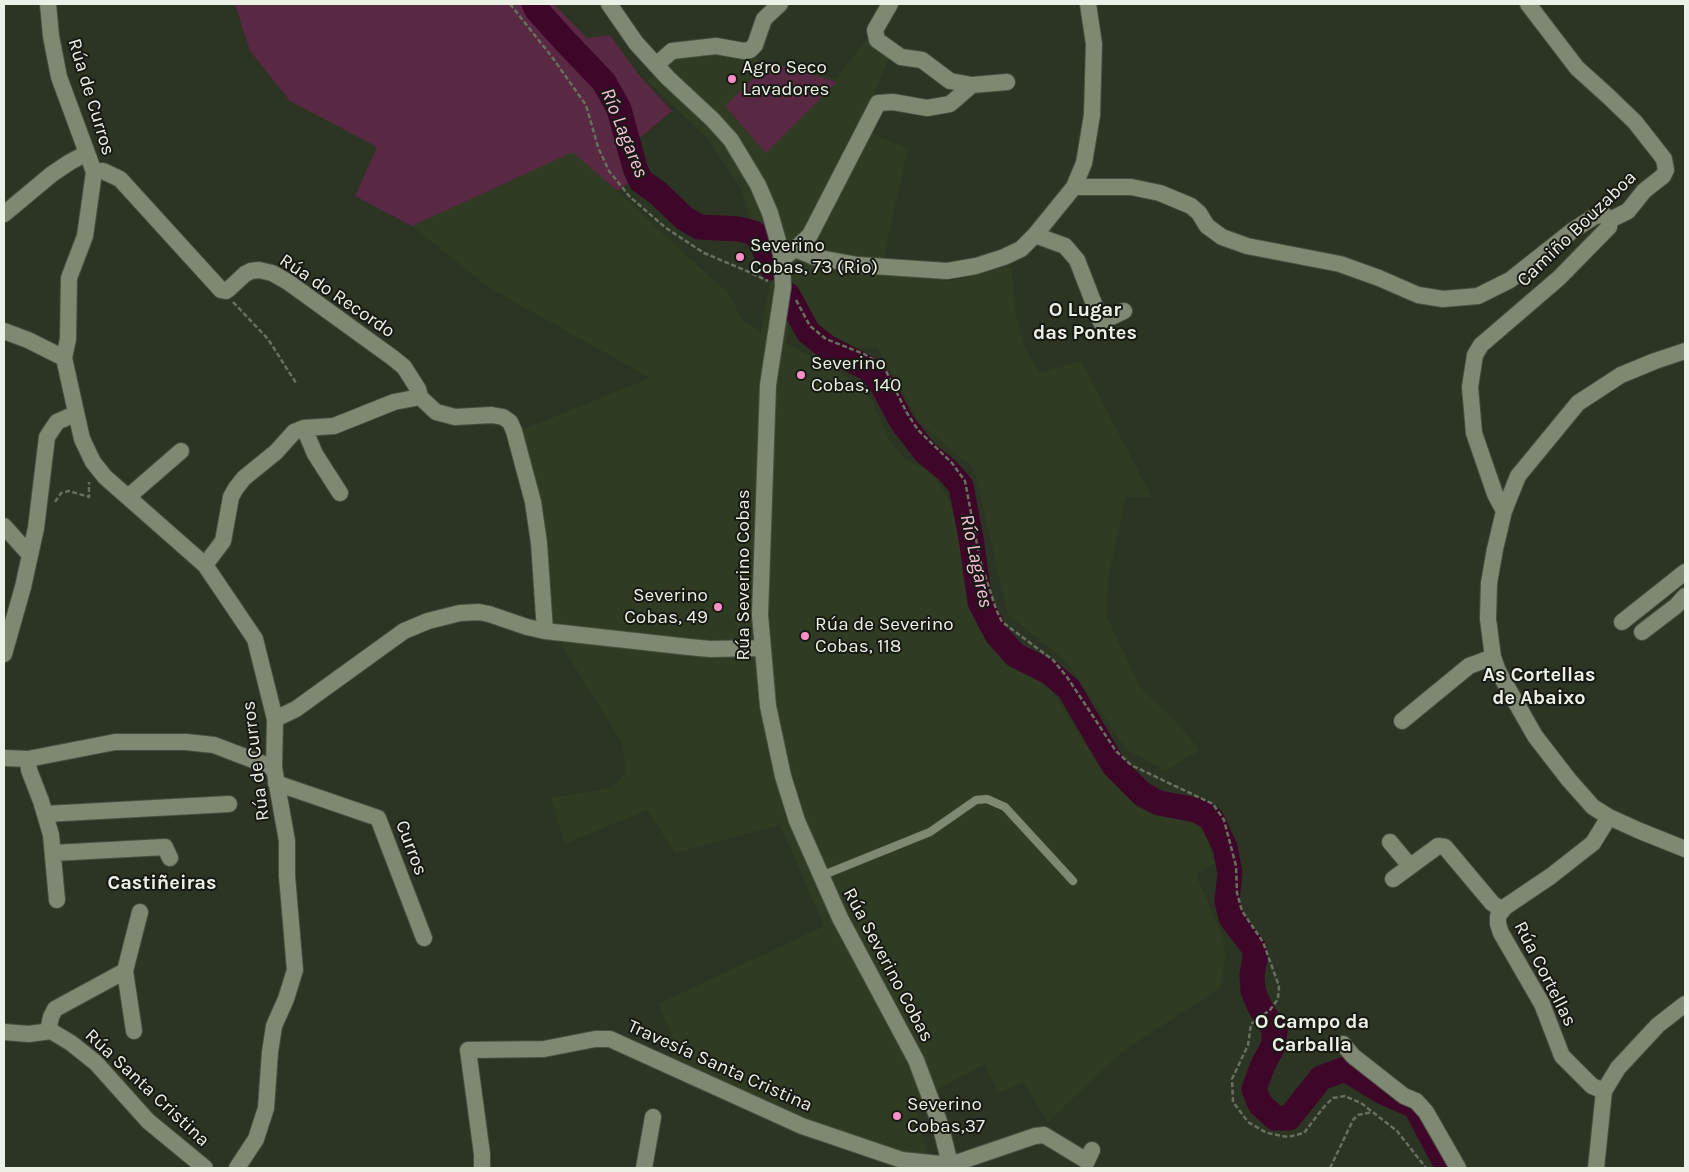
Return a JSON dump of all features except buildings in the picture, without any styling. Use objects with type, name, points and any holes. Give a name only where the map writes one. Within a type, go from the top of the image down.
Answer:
[{"type":"street","name":"Rúa de Curros","points":[[48,4],[51,36],[59,77],[94,172],[85,236],[69,278],[68,339],[64,358],[82,439],[93,462],[105,477],[205,565],[255,639],[275,720],[275,776],[286,841],[295,970],[286,999],[274,1026],[266,1108],[256,1139],[237,1168]]},
{"type":"street","name":"Rúa Severino Cobas","points":[[609,4],[631,36],[656,65],[713,120],[730,140],[745,162],[770,213],[782,259],[783,287],[768,385],[766,416],[760,615],[768,706],[783,776],[798,822],[847,932],[916,1060],[940,1124],[951,1167]]},
{"type":"street","points":[[656,65],[672,50],[716,46],[744,51],[750,50],[756,45],[764,19],[780,4]]},
{"type":"street","points":[[890,4],[874,30],[877,40],[901,57],[922,60],[950,81],[972,85],[1007,82]]},
{"type":"street","points":[[795,249],[814,257],[858,265],[947,271],[976,266],[1004,257],[1021,248],[1035,235],[1074,187],[1084,163],[1092,115],[1094,44],[1088,4]]},
{"type":"street","name":"Camiño Bouzaboa","points":[[1504,511],[1495,494],[1474,433],[1470,387],[1475,355],[1481,344],[1560,278],[1609,227],[1610,220],[1628,211],[1644,191],[1663,176],[1666,170],[1664,159],[1635,122],[1577,68],[1528,4]]},
{"type":"street","points":[[782,259],[810,235],[878,103],[894,102],[927,108],[950,104],[972,85]]},
{"type":"street","points":[[4,214],[52,174],[87,153]]},
{"type":"street","name":"Rúa de Curros","points":[[94,172],[103,170],[120,179],[220,289]]},
{"type":"street","points":[[1074,187],[1131,187],[1160,193],[1190,206],[1199,214],[1207,226],[1222,237],[1247,246],[1340,264],[1418,295],[1443,299],[1478,296],[1510,280],[1572,231],[1595,216],[1604,215],[1610,220]]},
{"type":"street","points":[[1035,235],[1065,246],[1077,260],[1101,322],[1124,311]]},
{"type":"street","name":"Rúa do Recordo","points":[[220,289],[226,291],[244,274],[251,271],[266,271],[280,278],[393,358],[404,368],[418,389],[420,397],[430,408],[445,416],[492,415],[503,417],[510,422],[534,502],[545,631]]},
{"type":"street","points":[[4,331],[28,340],[64,358]]},
{"type":"street","points":[[1685,351],[1621,375],[1578,403],[1518,476],[1504,511],[1488,583],[1488,619],[1492,657],[1535,736],[1569,780],[1593,807],[1640,831],[1685,849]]},
{"type":"street","points":[[205,565],[223,541],[231,497],[236,488],[244,478],[276,452],[294,432],[304,428],[334,426],[394,402],[420,397]]},
{"type":"street","points":[[4,654],[36,528],[47,437],[57,422],[76,414]]},
{"type":"street","points":[[304,428],[315,454],[340,493]]},
{"type":"street","points":[[128,497],[181,451]]},
{"type":"street","points":[[4,526],[30,555]]},
{"type":"street","points":[[1622,622],[1685,572]]},
{"type":"street","points":[[1642,632],[1676,606],[1685,596]]},
{"type":"street","points":[[275,720],[296,709],[394,637],[428,620],[460,613],[479,612],[545,631],[699,648],[762,648]]},
{"type":"street","points":[[1402,721],[1469,666],[1492,657]]},
{"type":"street","points":[[4,758],[28,759],[115,742],[186,742],[214,745],[275,776]]},
{"type":"street","points":[[28,759],[29,770],[51,835],[57,900]]},
{"type":"street","name":"Curros","points":[[275,776],[378,818],[424,938]]},
{"type":"street","points":[[45,814],[229,804]]},
{"type":"street","name":"Rúa Cortellas","points":[[1604,1090],[1592,1086],[1562,1056],[1542,1004],[1500,933],[1498,916],[1504,907],[1551,876],[1593,843],[1610,817]]},
{"type":"street","points":[[1390,842],[1410,866]]},
{"type":"street","points":[[1393,879],[1438,846],[1444,847],[1492,903],[1502,910]]},
{"type":"street","points":[[53,853],[165,847],[170,858]]},
{"type":"street","points":[[134,1031],[124,971],[140,912]]},
{"type":"street","points":[[4,1032],[28,1034],[48,1031],[50,1017],[55,1009],[124,971]]},
{"type":"street","points":[[1596,1168],[1604,1090],[1618,1068],[1658,1025],[1685,1004]]},
{"type":"street","name":"Rúa Santa Cristina","points":[[48,1031],[71,1043],[96,1063],[148,1121],[205,1168]]},
{"type":"street","name":"Travesía Santa Cristina","points":[[482,1168],[482,1154],[468,1050],[544,1049],[595,1039],[610,1039],[802,1126],[902,1160],[951,1167]]},
{"type":"street","points":[[1343,1044],[1353,1056],[1404,1096],[1416,1101],[1426,1112],[1458,1168]]},
{"type":"street","points":[[644,1168],[653,1117]]},
{"type":"street","points":[[951,1167],[1035,1136],[1044,1136],[1087,1161],[1092,1150]]},
{"type":"lane","points":[[821,876],[930,832],[976,800],[987,799],[1004,807],[1073,881]]},
{"type":"path","points":[[510,4],[552,57],[586,105],[598,147],[609,171],[630,197],[666,228],[704,254],[749,272],[772,284]]},
{"type":"path","points":[[220,289],[268,339],[296,383]]},
{"type":"path","points":[[795,298],[810,326],[826,339],[864,354],[883,365],[907,413],[918,430],[952,463],[965,481],[980,560],[1002,622],[1053,660],[1067,676],[1116,751],[1131,765],[1212,804],[1224,820],[1236,866],[1237,894],[1242,911],[1262,942],[1279,986],[1278,999],[1270,1010],[1252,1024],[1248,1045],[1232,1079],[1233,1102],[1248,1122],[1267,1133],[1288,1137],[1304,1133],[1333,1098],[1345,1096],[1361,1104],[1397,1131],[1426,1168]]},
{"type":"path","points":[[54,508],[56,500],[61,493],[69,491],[90,497],[90,478]]},
{"type":"path","points":[[1330,1168],[1353,1120],[1358,1115],[1372,1112]]},
{"type":"shaded area","points":[[235,4],[554,4],[587,38],[610,35],[639,75],[672,111],[637,140],[649,169],[617,191],[573,152],[412,226],[355,196],[377,147],[290,101],[250,51]]},
{"type":"shaded area","points":[[870,35],[893,50],[859,127],[908,149],[880,273],[950,281],[1011,266],[1016,314],[1025,348],[1040,373],[1081,361],[1152,497],[1126,497],[1108,577],[1107,617],[1140,687],[1178,724],[1200,750],[1165,771],[1126,749],[1066,661],[1008,615],[974,469],[919,422],[877,347],[857,348],[812,324],[796,289],[794,290],[786,343],[861,385],[872,401],[889,440],[907,461],[932,472],[947,496],[960,530],[966,581],[978,626],[1000,656],[1049,686],[1098,764],[1137,807],[1154,816],[1192,818],[1206,834],[1214,864],[1196,875],[1220,930],[1226,954],[1221,987],[1122,1052],[1048,1122],[1023,1082],[998,1093],[985,1064],[914,1101],[929,1158],[898,1155],[818,1129],[665,1059],[679,1050],[658,1004],[824,926],[780,825],[675,853],[647,810],[565,844],[551,798],[609,789],[626,773],[622,743],[547,622],[519,431],[650,378],[488,287],[412,226],[573,151],[730,295],[741,318],[761,333],[771,279],[769,251],[764,241],[755,233],[741,189],[708,139],[647,81],[674,54],[720,50],[836,79]]},
{"type":"shaded area","points":[[770,62],[837,82],[766,153],[725,106]]},
{"type":"waterway","name":"Río Lagares","points":[[534,4],[537,10],[604,82],[619,109],[635,168],[641,181],[658,193],[684,218],[699,227],[739,229],[754,233],[761,241],[772,268]]},
{"type":"waterway","name":"Río Lagares","points":[[788,295],[808,332],[828,348],[869,369],[881,383],[902,422],[925,452],[947,470],[961,486],[980,602],[997,635],[1015,655],[1049,672],[1069,689],[1114,766],[1142,794],[1159,803],[1196,810],[1211,818],[1225,847],[1230,873],[1227,901],[1231,918],[1254,948],[1253,991],[1260,1007],[1275,1031],[1273,1046],[1262,1067],[1254,1089],[1260,1104],[1275,1118],[1289,1118],[1321,1078],[1345,1069],[1383,1092],[1415,1106],[1448,1168]]},
{"type":"place","name":"Agro Seco Lavadores","points":[[732,79]]},
{"type":"place","name":"Severino Cobas, 73 (Rio)","points":[[740,257]]},
{"type":"place","name":"Severino Cobas, 140","points":[[801,375]]},
{"type":"place","name":"Severino Cobas, 49","points":[[718,607]]},
{"type":"place","name":"Rúa de Severino Cobas, 118","points":[[805,636]]},
{"type":"place","name":"Severino Cobas,37","points":[[897,1116]]},
{"type":"district","name":"O Lugar das Pontes","points":[[1085,322]]},
{"type":"district","name":"As Cortellas de Abaixo","points":[[1539,686]]},
{"type":"district","name":"Castiñeiras","points":[[162,883]]},
{"type":"district","name":"O Campo da Carballa","points":[[1312,1034]]}]
